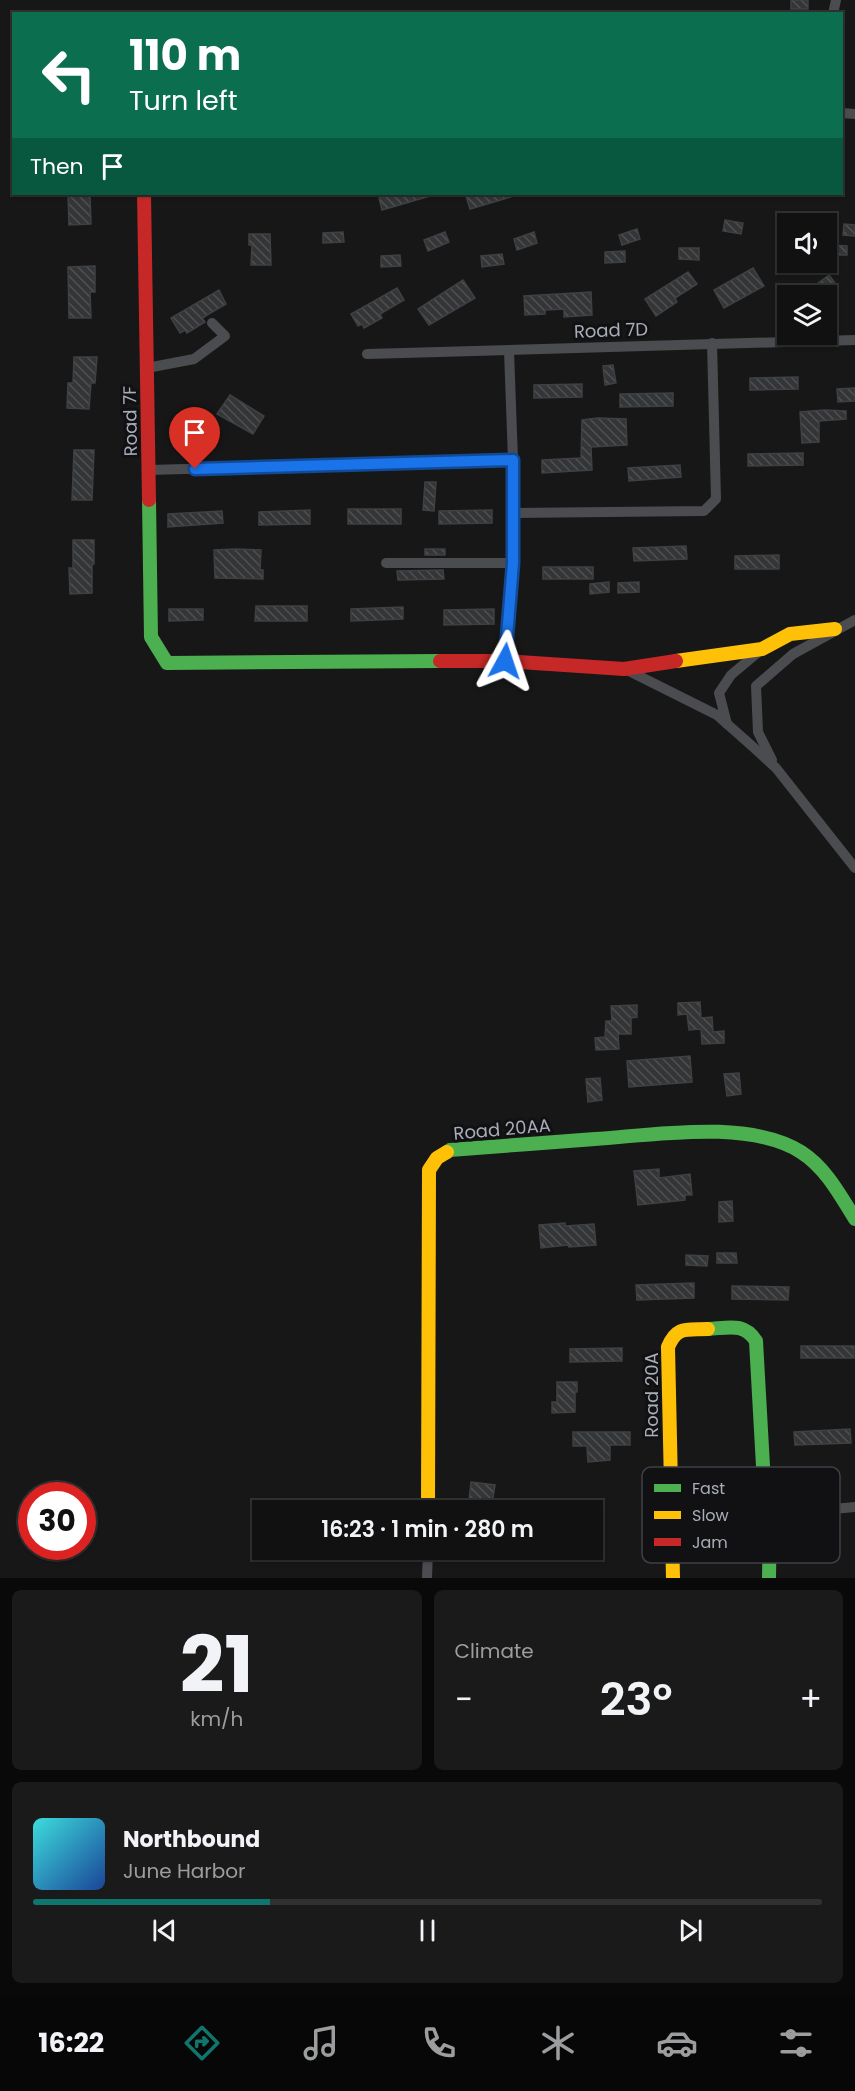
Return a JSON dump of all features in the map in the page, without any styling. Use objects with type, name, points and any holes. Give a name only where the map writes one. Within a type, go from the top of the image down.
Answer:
[{"type":"street","name":"Road 7F","points":[[144,195],[151,638],[167,663],[505,661]]},
{"type":"street","points":[[147,368],[194,358],[225,336],[212,323]]},
{"type":"street","name":"Road 7D","points":[[368,354],[855,340]]},
{"type":"street","points":[[514,513],[704,511],[710,506],[716,500],[712,343]]},
{"type":"street","points":[[509,351],[514,513],[513,563],[505,661],[624,669],[762,649]]},
{"type":"street","points":[[149,470],[513,460]]},
{"type":"street","points":[[386,563],[513,563]]},
{"type":"street","points":[[776,768],[758,732],[756,686],[793,654],[855,620]]},
{"type":"street","points":[[727,724],[720,693],[731,675],[762,649],[790,634],[835,629]]},
{"type":"street","points":[[624,669],[717,715],[776,768],[855,868]]},
{"type":"street","name":"Road 20AA","points":[[428,1500],[429,1170],[437,1158],[450,1150],[473,1148],[696,1132],[750,1134],[790,1146],[812,1160],[833,1185],[855,1219]]},
{"type":"street","name":"Road 20A","points":[[671,1467],[668,1347],[672,1337],[680,1330],[744,1328],[756,1341],[763,1467]]},
{"type":"street","points":[[840,1509],[855,1507]]},
{"type":"street","points":[[840,1509],[855,1512]]},
{"type":"street","points":[[427,1578],[428,1560]]},
{"type":"street","name":"Road 20A","points":[[673,1563],[673,1578]]},
{"type":"street","name":"Road 20A","points":[[769,1563],[769,1578]]},
{"type":"building","points":[[791,0],[808,0],[808,9],[791,9]]},
{"type":"building","points":[[68,195],[90,195],[91,224],[69,225]]},
{"type":"building","points":[[391,195],[430,196],[382,210],[379,198]]},
{"type":"building","points":[[470,195],[514,195],[470,209],[466,196]]},
{"type":"building","points":[[725,220],[743,223],[741,234],[723,231]]},
{"type":"building","points":[[844,224],[855,225],[855,236],[843,235]]},
{"type":"building","points":[[637,229],[640,239],[622,245],[619,235]]},
{"type":"building","points":[[343,232],[344,242],[323,243],[323,233]]},
{"type":"building","points":[[445,232],[449,242],[428,251],[424,240]]},
{"type":"building","points":[[534,232],[537,243],[517,250],[514,239]]},
{"type":"building","points":[[249,234],[270,234],[271,265],[251,265],[252,245],[249,245]]},
{"type":"building","points":[[837,245],[847,246],[847,255],[837,255]]},
{"type":"building","points":[[679,248],[699,248],[699,260],[679,259]]},
{"type":"building","points":[[625,251],[625,262],[605,263],[605,252]]},
{"type":"building","points":[[502,254],[504,264],[482,267],[481,256]]},
{"type":"building","points":[[400,255],[401,266],[381,267],[381,256]]},
{"type":"building","points":[[95,266],[95,292],[90,292],[91,318],[69,318],[68,267]]},
{"type":"building","points":[[753,268],[764,286],[724,308],[714,290]]},
{"type":"building","points":[[688,272],[697,284],[675,298],[677,302],[656,316],[645,299]]},
{"type":"building","points":[[829,275],[836,285],[816,285]]},
{"type":"building","points":[[463,280],[475,298],[429,325],[418,309]]},
{"type":"building","points":[[397,288],[404,300],[380,314],[382,318],[364,328],[362,324],[358,326],[351,314]]},
{"type":"building","points":[[219,290],[226,304],[202,318],[205,322],[187,333],[185,330],[180,333],[171,318]]},
{"type":"building","points":[[591,292],[592,315],[564,317],[564,309],[545,310],[545,314],[525,315],[524,296]]},
{"type":"building","points":[[74,357],[97,357],[95,383],[91,383],[89,409],[67,408],[68,383],[73,383]]},
{"type":"building","points":[[613,365],[616,383],[605,385],[603,366]]},
{"type":"building","points":[[798,377],[798,389],[750,390],[750,378]]},
{"type":"building","points":[[582,384],[582,397],[534,398],[534,385]]},
{"type":"building","points":[[855,388],[855,401],[838,402],[837,389]]},
{"type":"building","points":[[673,393],[673,406],[620,407],[620,394]]},
{"type":"building","points":[[230,395],[264,416],[253,434],[217,414]]},
{"type":"building","points":[[846,411],[846,419],[819,421],[819,442],[802,443],[800,412]]},
{"type":"building","points":[[626,419],[627,445],[591,447],[592,470],[542,473],[542,460],[581,458],[582,420]]},
{"type":"building","points":[[74,450],[94,450],[92,500],[72,500]]},
{"type":"building","points":[[803,453],[803,465],[748,466],[748,454]]},
{"type":"building","points":[[680,465],[681,477],[629,481],[628,468]]},
{"type":"building","points":[[425,482],[436,482],[434,511],[423,510]]},
{"type":"building","points":[[348,509],[401,509],[401,524],[348,524]]},
{"type":"building","points":[[310,510],[310,524],[259,525],[259,512]]},
{"type":"building","points":[[492,510],[492,523],[439,524],[439,511]]},
{"type":"building","points":[[222,511],[223,523],[168,527],[168,514]]},
{"type":"building","points":[[73,540],[94,540],[92,593],[70,594],[69,568],[73,568]]},
{"type":"building","points":[[686,546],[687,559],[634,561],[633,548]]},
{"type":"building","points":[[425,549],[445,549],[445,555],[425,555]]},
{"type":"building","points":[[214,550],[261,550],[260,570],[263,570],[263,579],[215,578]]},
{"type":"building","points":[[779,555],[779,569],[735,569],[735,556]]},
{"type":"building","points":[[543,567],[593,567],[593,579],[543,579]]},
{"type":"building","points":[[443,570],[444,579],[398,580],[397,571]]},
{"type":"building","points":[[609,582],[609,592],[590,594],[590,584]]},
{"type":"building","points":[[639,582],[639,592],[618,593],[618,583]]},
{"type":"building","points":[[256,606],[307,606],[307,621],[255,621]]},
{"type":"building","points":[[403,607],[403,619],[351,621],[351,609]]},
{"type":"building","points":[[169,609],[203,609],[203,620],[169,621]]},
{"type":"building","points":[[494,609],[494,624],[444,625],[444,610]]},
{"type":"building","points":[[700,1002],[701,1018],[712,1017],[713,1032],[724,1031],[724,1043],[702,1044],[701,1029],[689,1030],[687,1014],[678,1015],[678,1003]]},
{"type":"building","points":[[637,1005],[637,1017],[631,1018],[631,1034],[618,1034],[619,1049],[596,1050],[595,1038],[605,1037],[606,1021],[612,1021],[611,1006]]},
{"type":"building","points":[[690,1056],[692,1082],[629,1087],[627,1061]]},
{"type":"building","points":[[739,1073],[741,1094],[727,1096],[724,1074]]},
{"type":"building","points":[[600,1078],[602,1100],[588,1102],[586,1079]]},
{"type":"building","points":[[659,1169],[659,1178],[690,1174],[692,1195],[685,1195],[685,1200],[638,1205],[634,1171]]},
{"type":"building","points":[[732,1201],[733,1221],[719,1222],[719,1202]]},
{"type":"building","points":[[565,1223],[565,1226],[594,1224],[596,1245],[541,1248],[539,1225]]},
{"type":"building","points":[[717,1253],[736,1253],[737,1263],[717,1263]]},
{"type":"building","points":[[686,1255],[708,1256],[707,1266],[686,1265]]},
{"type":"building","points":[[694,1283],[694,1298],[637,1300],[636,1285]]},
{"type":"building","points":[[732,1286],[789,1287],[788,1300],[732,1299]]},
{"type":"building","points":[[801,1346],[854,1346],[854,1358],[801,1358]]},
{"type":"building","points":[[622,1348],[622,1361],[570,1362],[570,1349]]},
{"type":"building","points":[[557,1382],[577,1382],[575,1412],[552,1413],[552,1402],[557,1402]]},
{"type":"building","points":[[850,1429],[851,1443],[795,1445],[794,1432]]},
{"type":"building","points":[[573,1432],[630,1432],[630,1445],[610,1445],[610,1460],[588,1462],[587,1446],[573,1446]]},
{"type":"building","points":[[471,1482],[495,1485],[493,1500],[469,1500]]},
{"type":"traffic: fast","points":[[149,500],[151,637],[167,663],[440,661]]},
{"type":"traffic: fast","points":[[447,1152],[672,1133],[729,1132],[755,1135],[780,1142],[810,1158],[832,1182],[855,1219]]},
{"type":"traffic: fast","points":[[708,1329],[729,1327],[741,1329],[756,1341],[763,1467]]},
{"type":"traffic: fast","points":[[769,1563],[769,1578]]},
{"type":"traffic: slow","points":[[676,661],[762,649],[790,634],[835,629]]},
{"type":"traffic: slow","points":[[428,1500],[429,1170],[437,1158],[447,1152]]},
{"type":"traffic: slow","points":[[671,1467],[668,1347],[679,1332],[689,1329],[708,1329]]},
{"type":"traffic: slow","points":[[673,1563],[673,1578]]},
{"type":"traffic: jam","points":[[144,195],[149,500]]},
{"type":"traffic: jam","points":[[440,661],[505,661],[624,669],[676,661]]},
{"type":"route","points":[[195,469],[513,460],[513,563],[505,661]]}]
